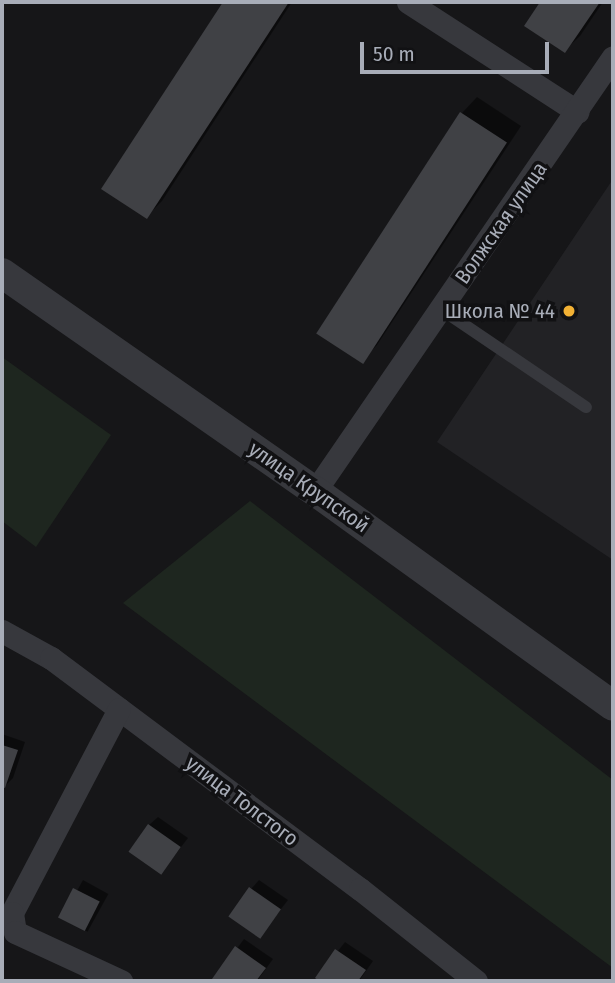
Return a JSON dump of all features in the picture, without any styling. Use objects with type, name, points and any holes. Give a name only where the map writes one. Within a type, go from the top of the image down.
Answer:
[{"type":"street","points":[[408,2],[578,112]]},
{"type":"street","name":"Волжская улица","points":[[316,491],[578,112],[613,57]]},
{"type":"street","name":"улица Крупской","points":[[2,272],[316,491],[613,706]]},
{"type":"street","name":"улица Толстого","points":[[2,631],[51,659],[119,709],[360,889],[476,981]]},
{"type":"street","points":[[119,709],[12,914],[15,932],[121,981]]},
{"type":"lane","points":[[441,309],[586,407]]},
{"type":"shaded area","name":"Школа № 44","points":[[613,179],[613,560],[437,442]]},
{"type":"shaded area","points":[[2,357],[111,435],[36,547],[2,521]]},
{"type":"shaded area","points":[[250,501],[613,780],[613,968],[123,603]]},
{"type":"building","points":[[223,2],[289,2],[147,219],[101,189]]},
{"type":"building","points":[[540,2],[600,2],[565,53],[524,26]]},
{"type":"building","points":[[460,112],[507,142],[363,364],[316,333]]},
{"type":"building","points":[[2,745],[18,750],[5,788],[2,787]]},
{"type":"building","points":[[148,824],[181,847],[161,875],[128,852]]},
{"type":"building","points":[[249,887],[281,909],[260,939],[228,916]]},
{"type":"building","points":[[73,888],[100,902],[85,931],[58,917]]},
{"type":"building","points":[[235,946],[266,968],[256,981],[212,979]]},
{"type":"building","points":[[335,949],[366,970],[358,981],[319,981],[315,978]]},
{"type":"place","name":"Школа № 44","points":[[569,311]]}]
